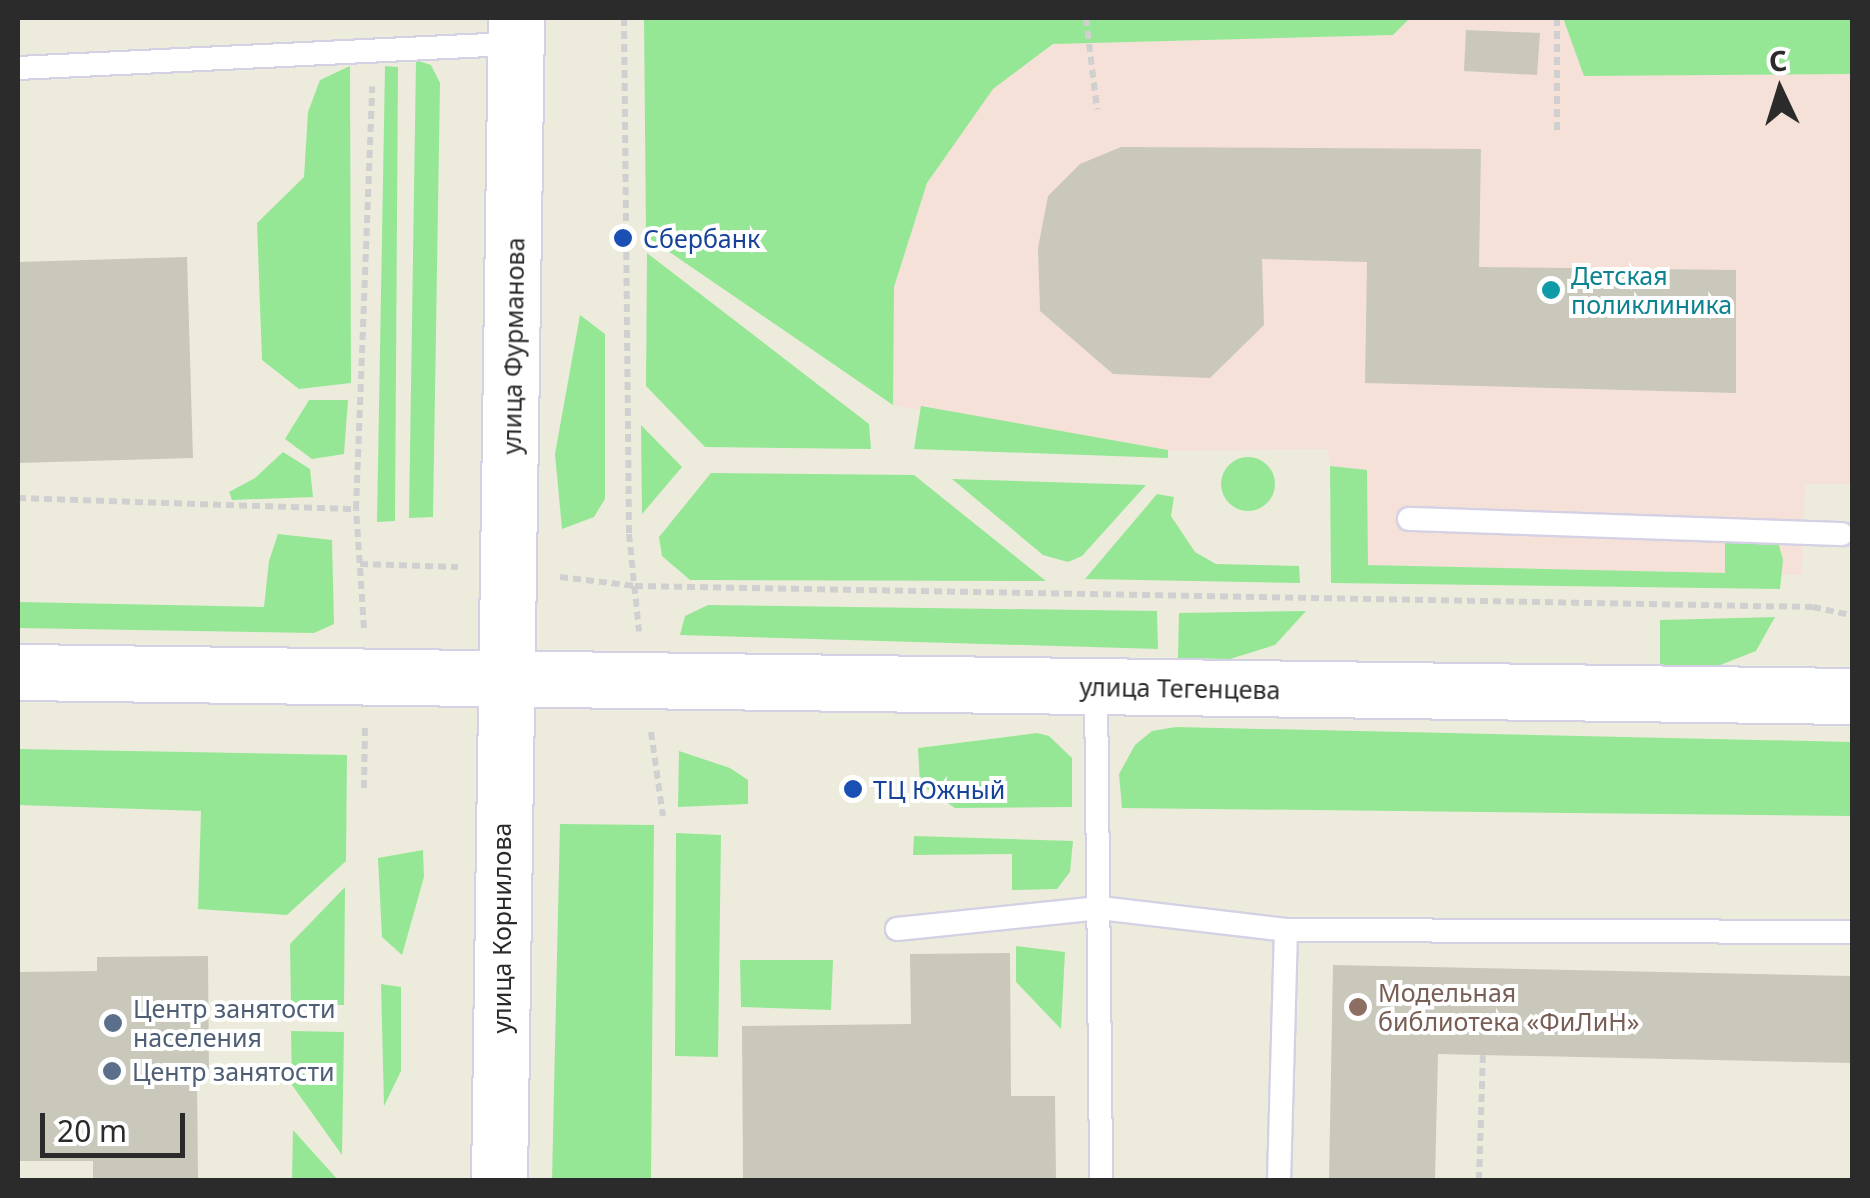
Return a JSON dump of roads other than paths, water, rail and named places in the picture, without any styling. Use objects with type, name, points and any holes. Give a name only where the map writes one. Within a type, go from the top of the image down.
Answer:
[{"type":"main road","name":"улица Фурманова","points":[[507,676],[516,31]]},
{"type":"main road","name":"улица Тегенцева","points":[[18,672],[1852,696]]},
{"type":"main road","name":"улица Корнилова","points":[[499,1180],[507,676]]},
{"type":"lane","points":[[18,68],[404,48],[516,31]]},
{"type":"lane","points":[[1409,519],[1842,534]]},
{"type":"lane","points":[[1096,688],[1101,1180]]},
{"type":"lane","points":[[897,930],[1100,908],[1286,930],[1852,932]]},
{"type":"lane","points":[[1279,1180],[1286,930]]},
{"type":"place","name":"Сбербанк","points":[[623,238]]},
{"type":"place","name":"Детская поликлиника","points":[[1551,290]]},
{"type":"place","name":"ТЦ Южный","points":[[853,789]]},
{"type":"place","name":"Модельная библиотека «ФиЛиН»","points":[[1358,1007]]},
{"type":"place","name":"Центр занятости населения","points":[[113,1023]]},
{"type":"place","name":"Центр занятости","points":[[112,1071]]}]
